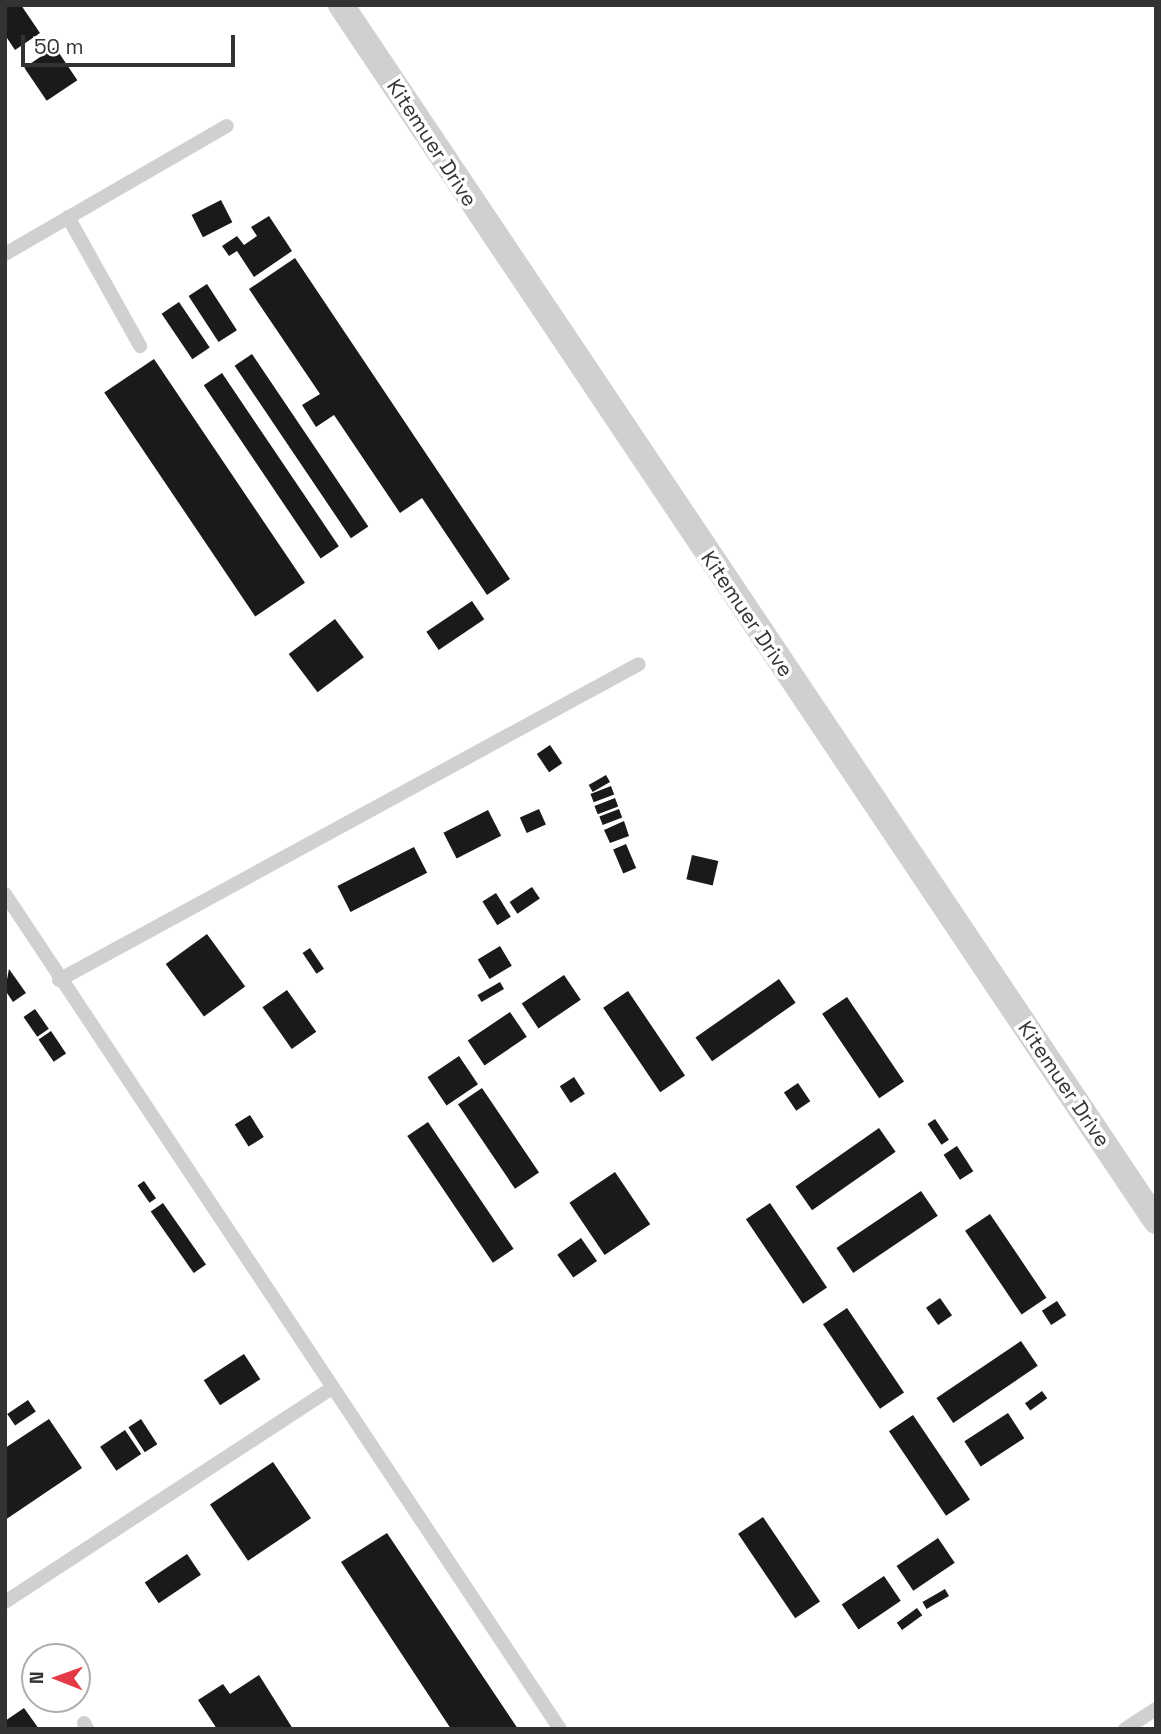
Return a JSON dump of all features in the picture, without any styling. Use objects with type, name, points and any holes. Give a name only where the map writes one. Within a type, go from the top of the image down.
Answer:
[{"type":"street","name":"Kitemuer Drive","points":[[341,5],[1156,1221]]},
{"type":"lane","points":[[5,254],[227,126]]},
{"type":"lane","points":[[68,217],[140,346]]},
{"type":"lane","points":[[59,980],[639,664]]},
{"type":"lane","points":[[5,894],[59,980],[560,1729]]},
{"type":"lane","points":[[5,1602],[332,1388]]},
{"type":"lane","points":[[1125,1729],[1156,1709]]},
{"type":"building","points":[[5,5],[21,5],[40,33],[15,50],[5,35]]},
{"type":"building","points":[[55,47],[77,80],[47,101],[24,68]]},
{"type":"building","points":[[221,200],[232,222],[203,237],[192,215]]},
{"type":"building","points":[[269,216],[292,251],[254,277],[237,251],[229,256],[222,246],[237,236],[244,245],[257,236],[251,227]]},
{"type":"building","points":[[295,258],[510,579],[487,595],[422,498],[400,513],[334,415],[316,427],[302,405],[320,394],[249,289]]},
{"type":"building","points":[[207,284],[237,330],[219,342],[189,296]]},
{"type":"building","points":[[179,302],[210,348],[192,359],[162,314]]},
{"type":"building","points":[[252,354],[368,526],[351,538],[235,366]]},
{"type":"building","points":[[154,359],[305,583],[255,616],[104,393]]},
{"type":"building","points":[[222,373],[339,546],[321,559],[204,385]]},
{"type":"building","points":[[472,601],[484,619],[439,650],[426,632]]},
{"type":"building","points":[[335,619],[364,657],[318,692],[289,654]]},
{"type":"building","points":[[550,745],[562,763],[549,772],[537,754]]},
{"type":"building","points":[[606,775],[610,782],[593,792],[589,785]]},
{"type":"building","points":[[611,786],[614,794],[594,802],[590,794]]},
{"type":"building","points":[[615,798],[618,806],[598,814],[594,806]]},
{"type":"building","points":[[539,809],[546,825],[527,833],[520,818]]},
{"type":"building","points":[[619,809],[622,817],[603,825],[599,817]]},
{"type":"building","points":[[488,810],[501,836],[457,859],[443,833]]},
{"type":"building","points":[[624,821],[629,836],[610,843],[604,830]]},
{"type":"building","points":[[626,844],[636,868],[623,873],[613,849]]},
{"type":"building","points":[[414,847],[427,873],[351,912],[337,886]]},
{"type":"building","points":[[692,855],[718,861],[713,885],[686,879]]},
{"type":"building","points":[[532,887],[540,899],[517,914],[510,902]]},
{"type":"building","points":[[496,893],[511,917],[497,925],[482,901]]},
{"type":"building","points":[[207,934],[245,987],[204,1017],[166,964]]},
{"type":"building","points":[[500,946],[512,966],[490,979],[478,959]]},
{"type":"building","points":[[310,948],[324,969],[317,974],[303,953]]},
{"type":"building","points":[[9,969],[26,993],[13,1002],[5,990]]},
{"type":"building","points":[[564,975],[581,1000],[538,1028],[522,1004]]},
{"type":"building","points":[[779,979],[796,1003],[712,1061],[695,1038]]},
{"type":"building","points":[[500,982],[504,989],[481,1002],[477,995]]},
{"type":"building","points":[[287,990],[316,1032],[292,1049],[262,1007]]},
{"type":"building","points":[[628,991],[685,1076],[660,1092],[603,1008]]},
{"type":"building","points":[[847,997],[904,1082],[879,1098],[822,1014]]},
{"type":"building","points":[[35,1009],[49,1029],[37,1037],[24,1017]]},
{"type":"building","points":[[510,1012],[527,1037],[484,1065],[468,1041]]},
{"type":"building","points":[[51,1031],[66,1053],[54,1062],[39,1039]]},
{"type":"building","points":[[459,1056],[478,1084],[447,1105],[427,1077]]},
{"type":"building","points":[[574,1077],[585,1094],[571,1103],[560,1086]]},
{"type":"building","points":[[798,1083],[810,1101],[796,1111],[784,1093]]},
{"type":"building","points":[[482,1088],[539,1173],[515,1189],[458,1104]]},
{"type":"building","points":[[250,1115],[264,1137],[249,1147],[235,1125]]},
{"type":"building","points":[[935,1119],[949,1140],[942,1145],[928,1124]]},
{"type":"building","points":[[428,1122],[514,1249],[493,1263],[407,1136]]},
{"type":"building","points":[[879,1128],[896,1152],[812,1210],[795,1187]]},
{"type":"building","points":[[957,1146],[973,1171],[960,1180],[944,1155]]},
{"type":"building","points":[[615,1172],[650,1224],[605,1255],[569,1203]]},
{"type":"building","points":[[144,1181],[156,1198],[149,1203],[137,1186]]},
{"type":"building","points":[[921,1191],[938,1216],[853,1273],[836,1248]]},
{"type":"building","points":[[163,1203],[206,1264],[194,1273],[151,1212]]},
{"type":"building","points":[[770,1203],[827,1288],[803,1304],[746,1219]]},
{"type":"building","points":[[990,1214],[1046,1298],[1022,1315],[965,1231]]},
{"type":"building","points":[[581,1238],[597,1261],[573,1278],[557,1255]]},
{"type":"building","points":[[940,1298],[952,1315],[938,1325],[926,1308]]},
{"type":"building","points":[[1057,1301],[1066,1315],[1051,1325],[1042,1311]]},
{"type":"building","points":[[847,1308],[904,1393],[880,1409],[823,1324]]},
{"type":"building","points":[[1021,1341],[1038,1366],[953,1423],[936,1398]]},
{"type":"building","points":[[244,1354],[260,1379],[220,1405],[204,1380]]},
{"type":"building","points":[[1042,1391],[1047,1398],[1030,1411],[1025,1403]]},
{"type":"building","points":[[28,1400],[36,1412],[15,1426],[7,1414]]},
{"type":"building","points":[[1008,1413],[1024,1438],[981,1466],[964,1441]]},
{"type":"building","points":[[913,1415],[970,1500],[946,1516],[889,1431]]},
{"type":"building","points":[[49,1419],[82,1468],[5,1520],[5,1448]]},
{"type":"building","points":[[141,1419],[157,1444],[145,1452],[128,1427]]},
{"type":"building","points":[[125,1430],[141,1454],[116,1471],[100,1447]]},
{"type":"building","points":[[273,1462],[311,1518],[248,1561],[210,1504]]},
{"type":"building","points":[[763,1517],[820,1602],[795,1618],[738,1534]]},
{"type":"building","points":[[387,1533],[518,1729],[451,1729],[341,1562]]},
{"type":"building","points":[[938,1538],[955,1563],[913,1591],[897,1566]]},
{"type":"building","points":[[187,1554],[201,1575],[159,1603],[145,1583]]},
{"type":"building","points":[[884,1576],[901,1601],[858,1629],[842,1605]]},
{"type":"building","points":[[945,1589],[949,1596],[926,1609],[922,1602]]},
{"type":"building","points":[[917,1608],[922,1615],[902,1630],[897,1623]]},
{"type":"building","points":[[259,1675],[293,1729],[217,1729],[198,1700],[223,1684],[230,1694]]},
{"type":"building","points":[[21,1710],[21,1713],[28,1713],[39,1729],[5,1729],[5,1721]]}]
